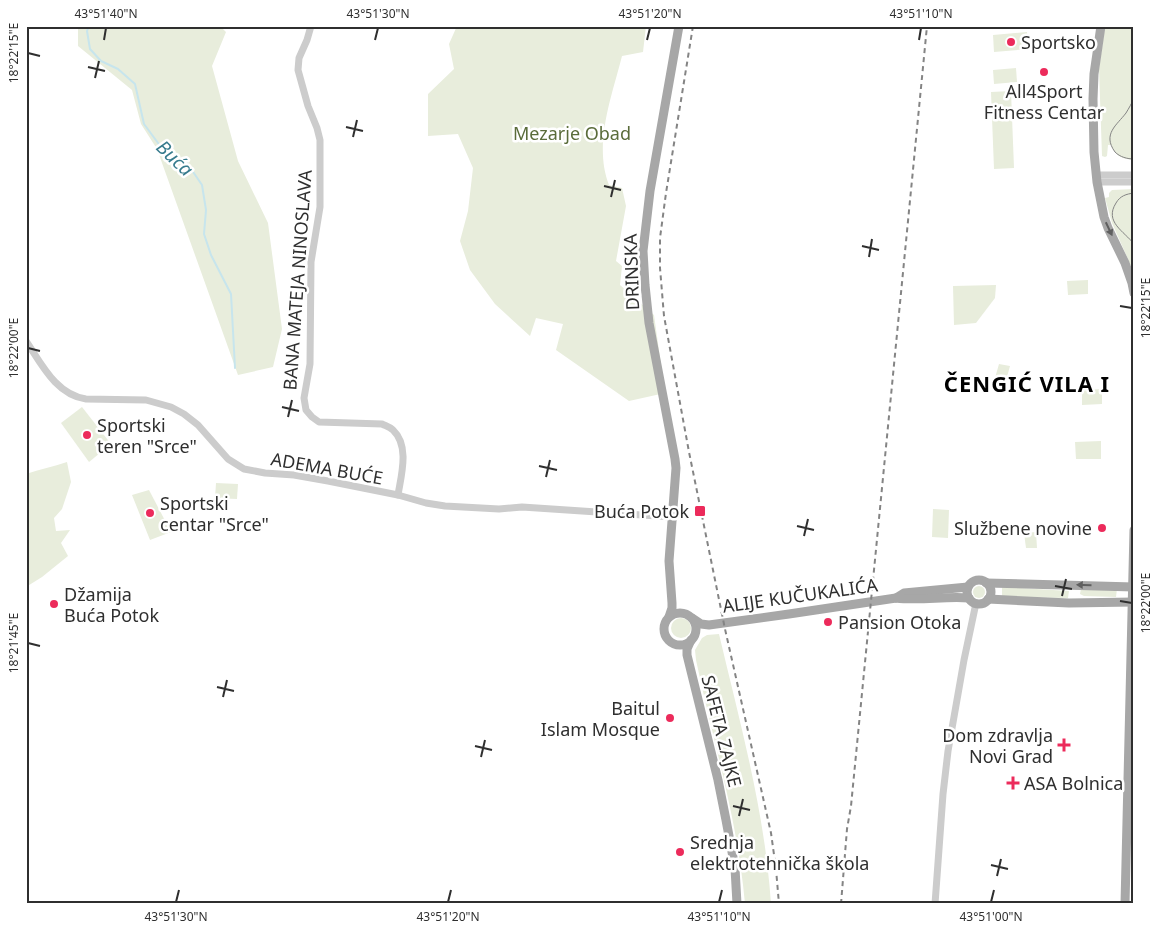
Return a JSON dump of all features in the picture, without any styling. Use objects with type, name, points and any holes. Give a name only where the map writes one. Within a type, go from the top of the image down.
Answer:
[{"type":"main road","name":"DRINSKA","points":[[672,517],[676,468],[649,323],[643,251],[650,191],[679,26]]},
{"type":"main road","points":[[1101,26],[1094,74],[1093,99],[1094,152],[1097,179],[1104,217],[1125,263],[1134,293]]},
{"type":"main road","points":[[672,517],[669,561],[672,608],[664,624],[664,633],[671,642],[676,644],[686,643],[692,638],[695,627],[692,618],[672,603]]},
{"type":"main road","points":[[1125,904],[1134,530]]},
{"type":"main road","points":[[1133,587],[986,583],[980,580],[973,582],[967,591],[972,601],[984,602],[988,599],[1069,603],[1133,602]]},
{"type":"main road","points":[[986,583],[990,590],[988,599]]},
{"type":"main road","name":"ALIJE KUČUKALIĆA","points":[[896,598],[904,592],[968,587]]},
{"type":"main road","name":"ALIJE KUČUKALIĆA","points":[[692,618],[701,624],[709,625],[896,598],[956,597],[972,601]]},
{"type":"main road","points":[[669,617],[673,614],[683,613]]},
{"type":"main road","name":"ALIJE KUČUKALIĆA","points":[[692,638],[702,628],[709,625]]},
{"type":"main road","name":"SAFETA ZAJKE","points":[[692,638],[687,649],[687,655],[724,809],[735,868],[737,904]]},
{"type":"main road","name":"SAFETA ZAJKE","points":[[676,644],[687,655]]},
{"type":"street","name":"BANA MATEJA NINOSLAVA","points":[[311,26],[297,64],[298,75],[320,140],[320,207],[311,262],[310,364],[304,393],[306,410],[319,422],[382,424],[391,428],[398,436],[403,454],[398,495]]},
{"type":"street","points":[[1097,179],[1134,175]]},
{"type":"street","points":[[1097,179],[1134,182]]},
{"type":"street","name":"ADEMA BUĆE","points":[[26,341],[58,386],[69,394],[80,399],[146,400],[171,407],[198,425],[228,459],[244,469],[294,475],[398,495],[426,503],[456,507],[498,509],[522,506],[672,517]]},
{"type":"street","points":[[935,904],[947,760],[972,601]]},
{"type":"green space","points":[[78,26],[220,26],[226,32],[212,66],[238,161],[268,223],[282,329],[273,367],[238,375],[157,149],[141,124],[132,90],[78,46]]},
{"type":"green space","name":"Mezarje Obad","points":[[457,26],[646,26],[643,52],[622,56],[609,104],[603,137],[603,153],[609,185],[622,188],[626,206],[616,261],[622,266],[620,285],[654,315],[665,393],[629,401],[556,350],[563,324],[536,318],[530,336],[495,304],[470,270],[460,241],[468,211],[473,168],[458,134],[428,136],[428,94],[454,69],[449,44]]},
{"type":"green space","points":[[1105,26],[1134,26],[1134,160],[1120,156],[1111,145],[1108,145],[1107,156],[1102,156],[1099,69]]},
{"type":"green space","name":"Sportsko","points":[[1027,32],[1029,49],[994,52],[993,35]]},
{"type":"green space","points":[[1016,68],[1017,82],[994,84],[993,70]]},
{"type":"green space","points":[[1011,91],[1014,168],[994,169],[991,92]]},
{"type":"green space","points":[[1134,189],[1134,275],[1112,223],[1105,198],[1109,197],[1109,193],[1112,190]]},
{"type":"green space","points":[[1088,280],[1088,294],[1068,295],[1067,281]]},
{"type":"green space","points":[[996,285],[995,298],[976,323],[954,325],[953,286]]},
{"type":"green space","points":[[999,364],[1010,366],[1004,388],[993,385]]},
{"type":"green space","points":[[1102,389],[1102,404],[1082,405],[1082,390]]},
{"type":"green space","name":"Sportski teren \"Srce\"","points":[[82,407],[111,444],[89,462],[61,423]]},
{"type":"green space","points":[[1101,441],[1101,459],[1076,459],[1075,442]]},
{"type":"green space","points":[[67,462],[71,482],[62,509],[54,518],[56,531],[70,530],[61,543],[68,556],[26,587],[26,474]]},
{"type":"green space","points":[[216,483],[238,484],[237,499],[215,498]]},
{"type":"green space","name":"Sportski centar \"Srce\"","points":[[149,490],[171,532],[150,540],[132,495]]},
{"type":"green space","points":[[933,509],[949,510],[948,538],[932,537]]},
{"type":"green space","points":[[1036,532],[1037,548],[1026,548],[1024,533]]},
{"type":"green space","points":[[977,586],[981,586],[985,592],[981,598],[977,598],[973,594],[973,590]]},
{"type":"green space","points":[[1002,587],[1069,591],[1068,598],[1002,597]]},
{"type":"green space","points":[[1081,589],[1117,589],[1116,597],[1084,596],[1080,594]]},
{"type":"green space","points":[[681,618],[688,621],[691,628],[688,635],[681,638],[674,635],[671,628],[674,621]]},
{"type":"green space","points":[[719,634],[757,802],[768,870],[771,904],[745,904],[742,873],[731,812],[696,660],[695,650],[702,638],[707,635]]},
{"type":"waterway","name":"Buća","points":[[89,26],[87,31],[90,49],[101,61],[118,69],[135,84],[144,124],[161,147],[187,163],[202,185],[206,210],[204,234],[211,255],[231,294],[235,368]]},
{"type":"tram line","points":[[1134,98],[1110,135],[1111,146],[1115,152],[1129,159],[1134,159]]},
{"type":"tram line","points":[[1134,193],[1119,199],[1112,216],[1117,226],[1134,244]]},
{"type":"tram line","points":[[1134,897],[1134,904]]},
{"type":"railway","points":[[693,26],[660,238],[660,268],[664,316],[725,629],[771,833],[779,904]]},
{"type":"railway","points":[[841,904],[927,26]]},
{"type":"place","name":"Sportsko","points":[[1011,42]]},
{"type":"place","name":"All4Sport Fitness Centar","points":[[1044,72]]},
{"type":"place","name":"Sportski teren \"Srce\"","points":[[87,435]]},
{"type":"place","name":"Buća Potok","points":[[700,511]]},
{"type":"place","name":"Sportski centar \"Srce\"","points":[[150,513]]},
{"type":"place","name":"Službene novine","points":[[1102,528]]},
{"type":"place","name":"Džamija Buća Potok","points":[[54,604]]},
{"type":"place","name":"Pansion Otoka","points":[[828,622]]},
{"type":"place","name":"Baitul Islam Mosque","points":[[670,718]]},
{"type":"place","name":"Dom zdravlja Novi Grad","points":[[1064,745]]},
{"type":"place","name":"ASA Bolnica","points":[[1013,783]]},
{"type":"place","name":"Srednja elektrotehnička škola","points":[[680,852]]},
{"type":"district","name":"ČENGIĆ VILA I","points":[[1027,383]]}]
